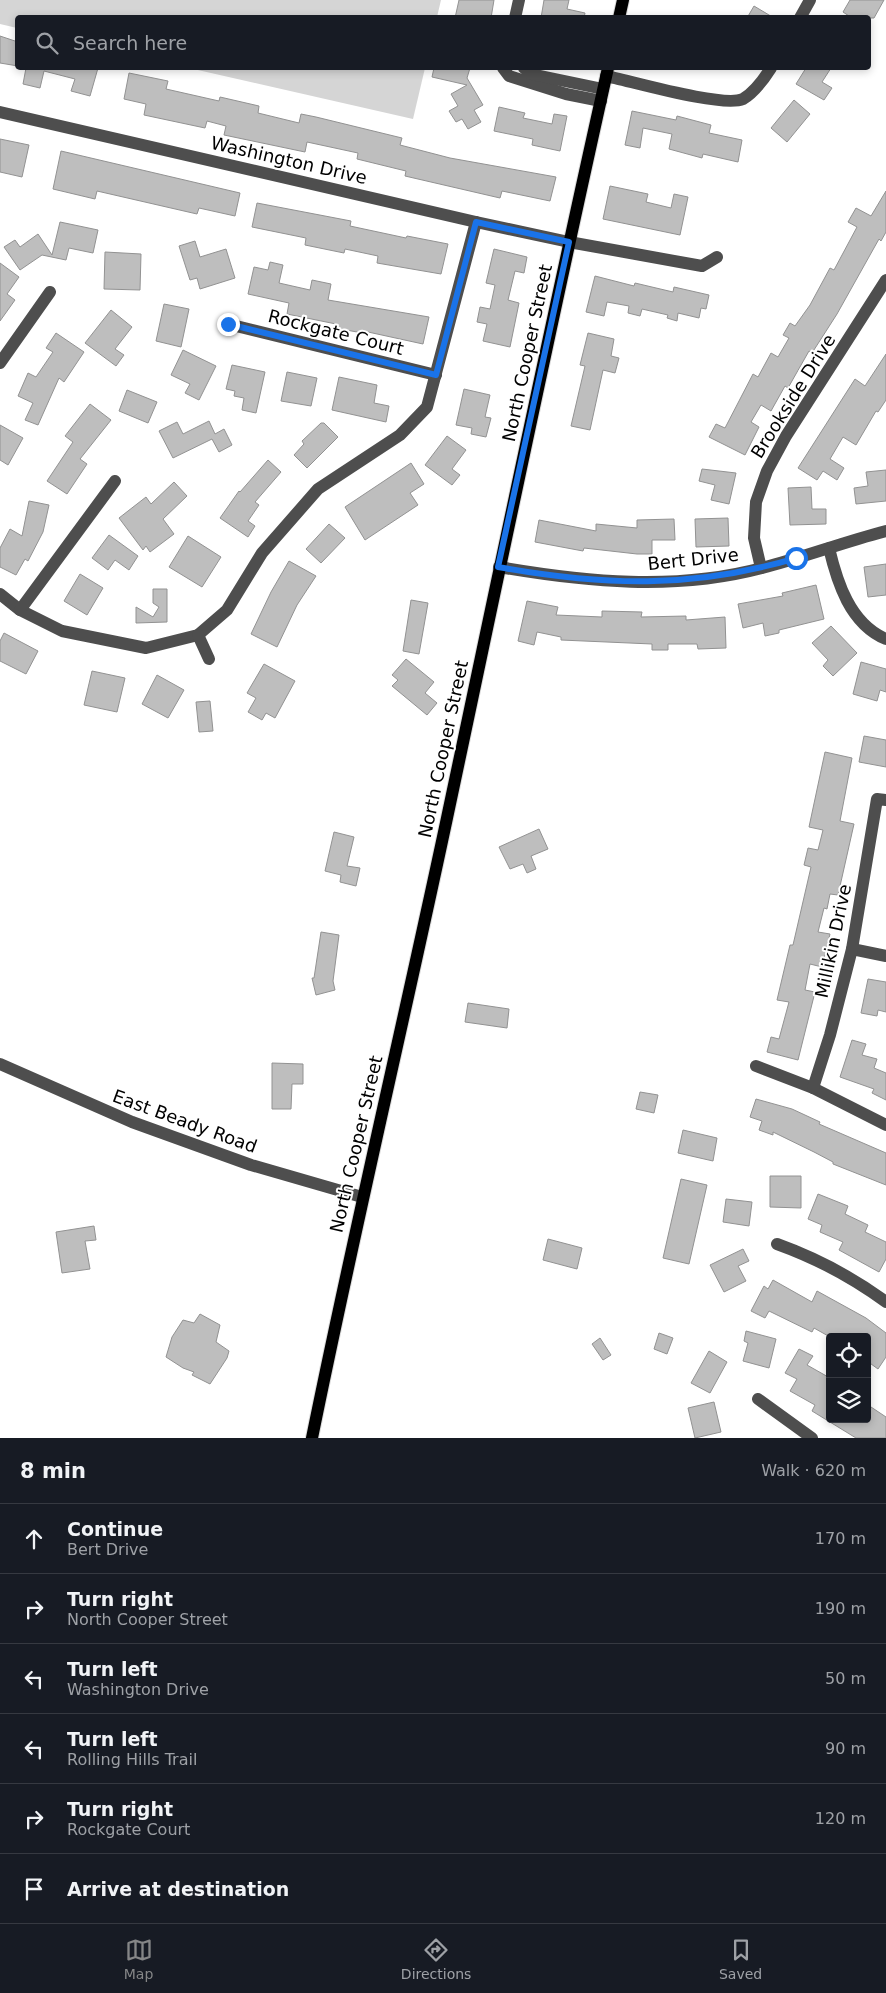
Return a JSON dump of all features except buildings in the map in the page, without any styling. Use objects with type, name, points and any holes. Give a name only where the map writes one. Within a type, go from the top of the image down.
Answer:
[{"type":"main road","points":[[620,15],[623,0]]},
{"type":"main road","name":"North Cooper Street","points":[[312,1438],[362,1197],[446,820],[498,567],[607,72]]},
{"type":"street","points":[[516,15],[519,0]]},
{"type":"street","points":[[802,15],[810,0]]},
{"type":"street","points":[[504,70],[509,76],[528,75],[602,95]]},
{"type":"street","points":[[607,72],[720,101],[742,99],[762,83],[770,70]]},
{"type":"street","name":"Washington Drive","points":[[0,112],[569,242],[702,266],[717,257]]},
{"type":"street","points":[[0,594],[20,610],[62,631],[146,648],[198,635],[227,610],[262,553],[318,488],[400,435],[427,407],[476,222]]},
{"type":"street","name":"Brookside Drive","points":[[761,568],[754,538],[756,502],[767,471],[786,436],[886,280]]},
{"type":"street","points":[[0,362],[50,292]]},
{"type":"street","name":"Rockgate Court","points":[[228,324],[436,375]]},
{"type":"street","points":[[20,610],[115,481]]},
{"type":"street","name":"Bert Drive","points":[[498,567],[557,577],[611,582],[666,582],[761,568],[886,531]]},
{"type":"street","points":[[829,548],[841,589],[852,609],[865,623],[886,639]]},
{"type":"street","points":[[198,635],[209,659]]},
{"type":"street","name":"Millikin Drive","points":[[813,1088],[830,1035],[852,949],[882,799]]},
{"type":"street","points":[[852,949],[886,956]]},
{"type":"street","name":"East Beady Road","points":[[0,1064],[132,1122],[251,1165],[362,1197]]},
{"type":"street","points":[[756,1066],[813,1088],[886,1125]]},
{"type":"street","points":[[777,1244],[803,1253],[838,1270],[886,1302]]},
{"type":"street","points":[[758,1399],[812,1438]]},
{"type":"shaded area","points":[[0,0],[441,0],[437,15],[15,15],[15,28],[0,24]]},
{"type":"shaded area","points":[[198,70],[425,70],[413,119]]},
{"type":"route","points":[[228,324],[436,375],[476,222],[569,242],[498,567],[557,577],[611,582],[666,582],[723,576],[796,558]]}]
